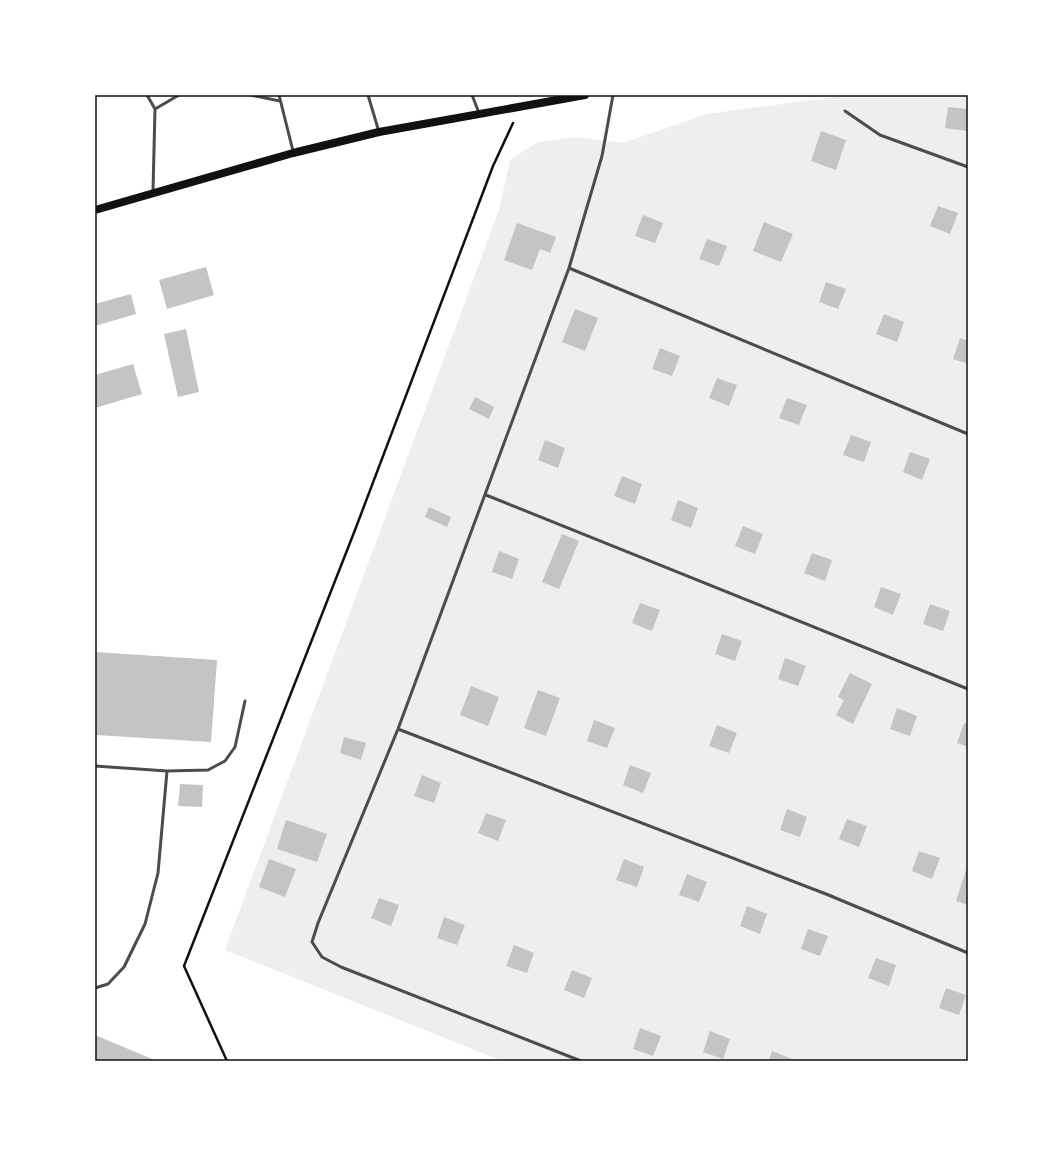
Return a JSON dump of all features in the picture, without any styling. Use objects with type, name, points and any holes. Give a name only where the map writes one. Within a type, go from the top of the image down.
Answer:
[{"type":"main road","points":[[95,210],[293,153],[379,132],[582,95]]},
{"type":"lane","points":[[147,95],[155,109],[153,193]]},
{"type":"lane","points":[[155,109],[179,95]]},
{"type":"lane","points":[[250,95],[280,101]]},
{"type":"lane","points":[[278,95],[293,153]]},
{"type":"lane","points":[[368,95],[379,132]]},
{"type":"lane","points":[[472,95],[479,113]]},
{"type":"lane","points":[[581,1061],[341,967],[322,957],[312,942],[318,923],[398,729],[569,268],[602,156],[613,95]]},
{"type":"lane","points":[[845,111],[880,135],[968,167]]},
{"type":"lane","points":[[569,268],[968,434]]},
{"type":"lane","points":[[486,495],[968,689]]},
{"type":"lane","points":[[95,766],[167,771],[208,770],[225,761],[235,747],[245,701]]},
{"type":"lane","points":[[398,729],[826,894],[968,954]]},
{"type":"lane","points":[[95,988],[108,984],[124,968],[145,924],[158,873],[167,771]]},
{"type":"path","points":[[227,1061],[184,966],[358,523],[493,166],[522,106]]},
{"type":"shaded area","points":[[849,95],[968,95],[968,1061],[502,1061],[225,950],[499,210],[510,160],[538,142],[576,137],[623,143],[707,114]]},
{"type":"building","points":[[948,107],[968,109],[967,131],[945,128]]},
{"type":"building","points":[[821,131],[846,140],[836,170],[811,161]]},
{"type":"building","points":[[938,206],[958,213],[950,234],[930,226]]},
{"type":"building","points":[[643,215],[663,223],[655,243],[635,236]]},
{"type":"building","points":[[764,222],[793,234],[781,262],[753,251]]},
{"type":"building","points":[[517,223],[556,237],[550,253],[540,249],[532,270],[504,260]]},
{"type":"building","points":[[707,239],[727,246],[719,266],[699,259]]},
{"type":"building","points":[[206,267],[214,295],[167,309],[159,280]]},
{"type":"building","points":[[826,282],[846,289],[838,309],[819,302]]},
{"type":"building","points":[[131,294],[136,314],[95,326],[95,304]]},
{"type":"building","points":[[575,309],[598,318],[585,351],[562,342]]},
{"type":"building","points":[[884,314],[904,322],[897,342],[876,334]]},
{"type":"building","points":[[186,329],[199,392],[178,397],[164,334]]},
{"type":"building","points":[[960,338],[968,341],[968,364],[953,359]]},
{"type":"building","points":[[660,348],[680,356],[672,376],[652,369]]},
{"type":"building","points":[[133,364],[142,394],[95,408],[95,375]]},
{"type":"building","points":[[717,378],[737,385],[729,406],[709,398]]},
{"type":"building","points":[[475,397],[494,407],[489,419],[469,409]]},
{"type":"building","points":[[787,398],[807,405],[799,425],[779,418]]},
{"type":"building","points":[[851,435],[871,442],[864,462],[843,455]]},
{"type":"building","points":[[545,440],[565,448],[558,468],[538,460]]},
{"type":"building","points":[[910,452],[930,459],[922,480],[903,472]]},
{"type":"building","points":[[622,476],[642,484],[635,504],[614,496]]},
{"type":"building","points":[[678,500],[698,508],[691,528],[671,520]]},
{"type":"building","points":[[429,507],[451,517],[447,527],[425,517]]},
{"type":"building","points":[[743,526],[763,534],[755,554],[735,546]]},
{"type":"building","points":[[562,534],[579,541],[559,589],[542,582]]},
{"type":"building","points":[[499,551],[519,559],[512,579],[492,572]]},
{"type":"building","points":[[812,553],[832,560],[825,581],[804,573]]},
{"type":"building","points":[[881,587],[901,594],[893,615],[874,607]]},
{"type":"building","points":[[640,603],[660,610],[652,631],[632,623]]},
{"type":"building","points":[[930,604],[950,611],[943,631],[923,624]]},
{"type":"building","points":[[722,634],[742,641],[735,661],[715,654]]},
{"type":"building","points":[[95,652],[217,660],[211,742],[95,735]]},
{"type":"building","points":[[785,658],[806,666],[798,686],[778,679]]},
{"type":"building","points":[[850,673],[872,684],[853,724],[836,715],[844,700],[838,697]]},
{"type":"building","points":[[471,686],[499,697],[488,726],[460,715]]},
{"type":"building","points":[[538,690],[560,698],[546,736],[524,728]]},
{"type":"building","points":[[897,708],[917,716],[910,736],[890,729]]},
{"type":"building","points":[[594,720],[615,728],[607,748],[587,741]]},
{"type":"building","points":[[964,723],[968,724],[968,747],[957,743]]},
{"type":"building","points":[[717,725],[737,733],[729,753],[709,746]]},
{"type":"building","points":[[344,737],[366,743],[361,760],[340,753]]},
{"type":"building","points":[[630,765],[651,773],[643,793],[623,785]]},
{"type":"building","points":[[422,775],[441,783],[434,803],[414,796]]},
{"type":"building","points":[[180,784],[203,785],[202,807],[178,806]]},
{"type":"building","points":[[787,809],[807,817],[800,837],[780,830]]},
{"type":"building","points":[[486,813],[506,820],[498,841],[478,833]]},
{"type":"building","points":[[847,819],[867,826],[859,847],[839,839]]},
{"type":"building","points":[[286,820],[327,834],[317,862],[277,849]]},
{"type":"building","points":[[919,851],[940,858],[932,879],[912,871]]},
{"type":"building","points":[[269,859],[296,869],[285,897],[259,887]]},
{"type":"building","points":[[624,859],[644,867],[637,887],[616,880]]},
{"type":"building","points":[[966,870],[968,871],[968,905],[956,901]]},
{"type":"building","points":[[687,874],[707,882],[699,902],[679,895]]},
{"type":"building","points":[[379,898],[399,905],[391,926],[371,918]]},
{"type":"building","points":[[747,906],[767,914],[760,934],[740,926]]},
{"type":"building","points":[[444,917],[465,925],[457,945],[437,938]]},
{"type":"building","points":[[808,929],[828,936],[820,956],[801,949]]},
{"type":"building","points":[[514,945],[534,953],[527,973],[506,966]]},
{"type":"building","points":[[876,958],[896,965],[889,986],[868,978]]},
{"type":"building","points":[[572,970],[592,978],[584,998],[564,990]]},
{"type":"building","points":[[946,988],[966,995],[959,1015],[939,1008]]},
{"type":"building","points":[[640,1028],[661,1036],[653,1056],[633,1049]]},
{"type":"building","points":[[710,1031],[730,1039],[723,1059],[703,1052]]},
{"type":"building","points":[[95,1035],[157,1061],[95,1061]]},
{"type":"building","points":[[772,1051],[792,1059],[791,1061],[769,1061]]}]
